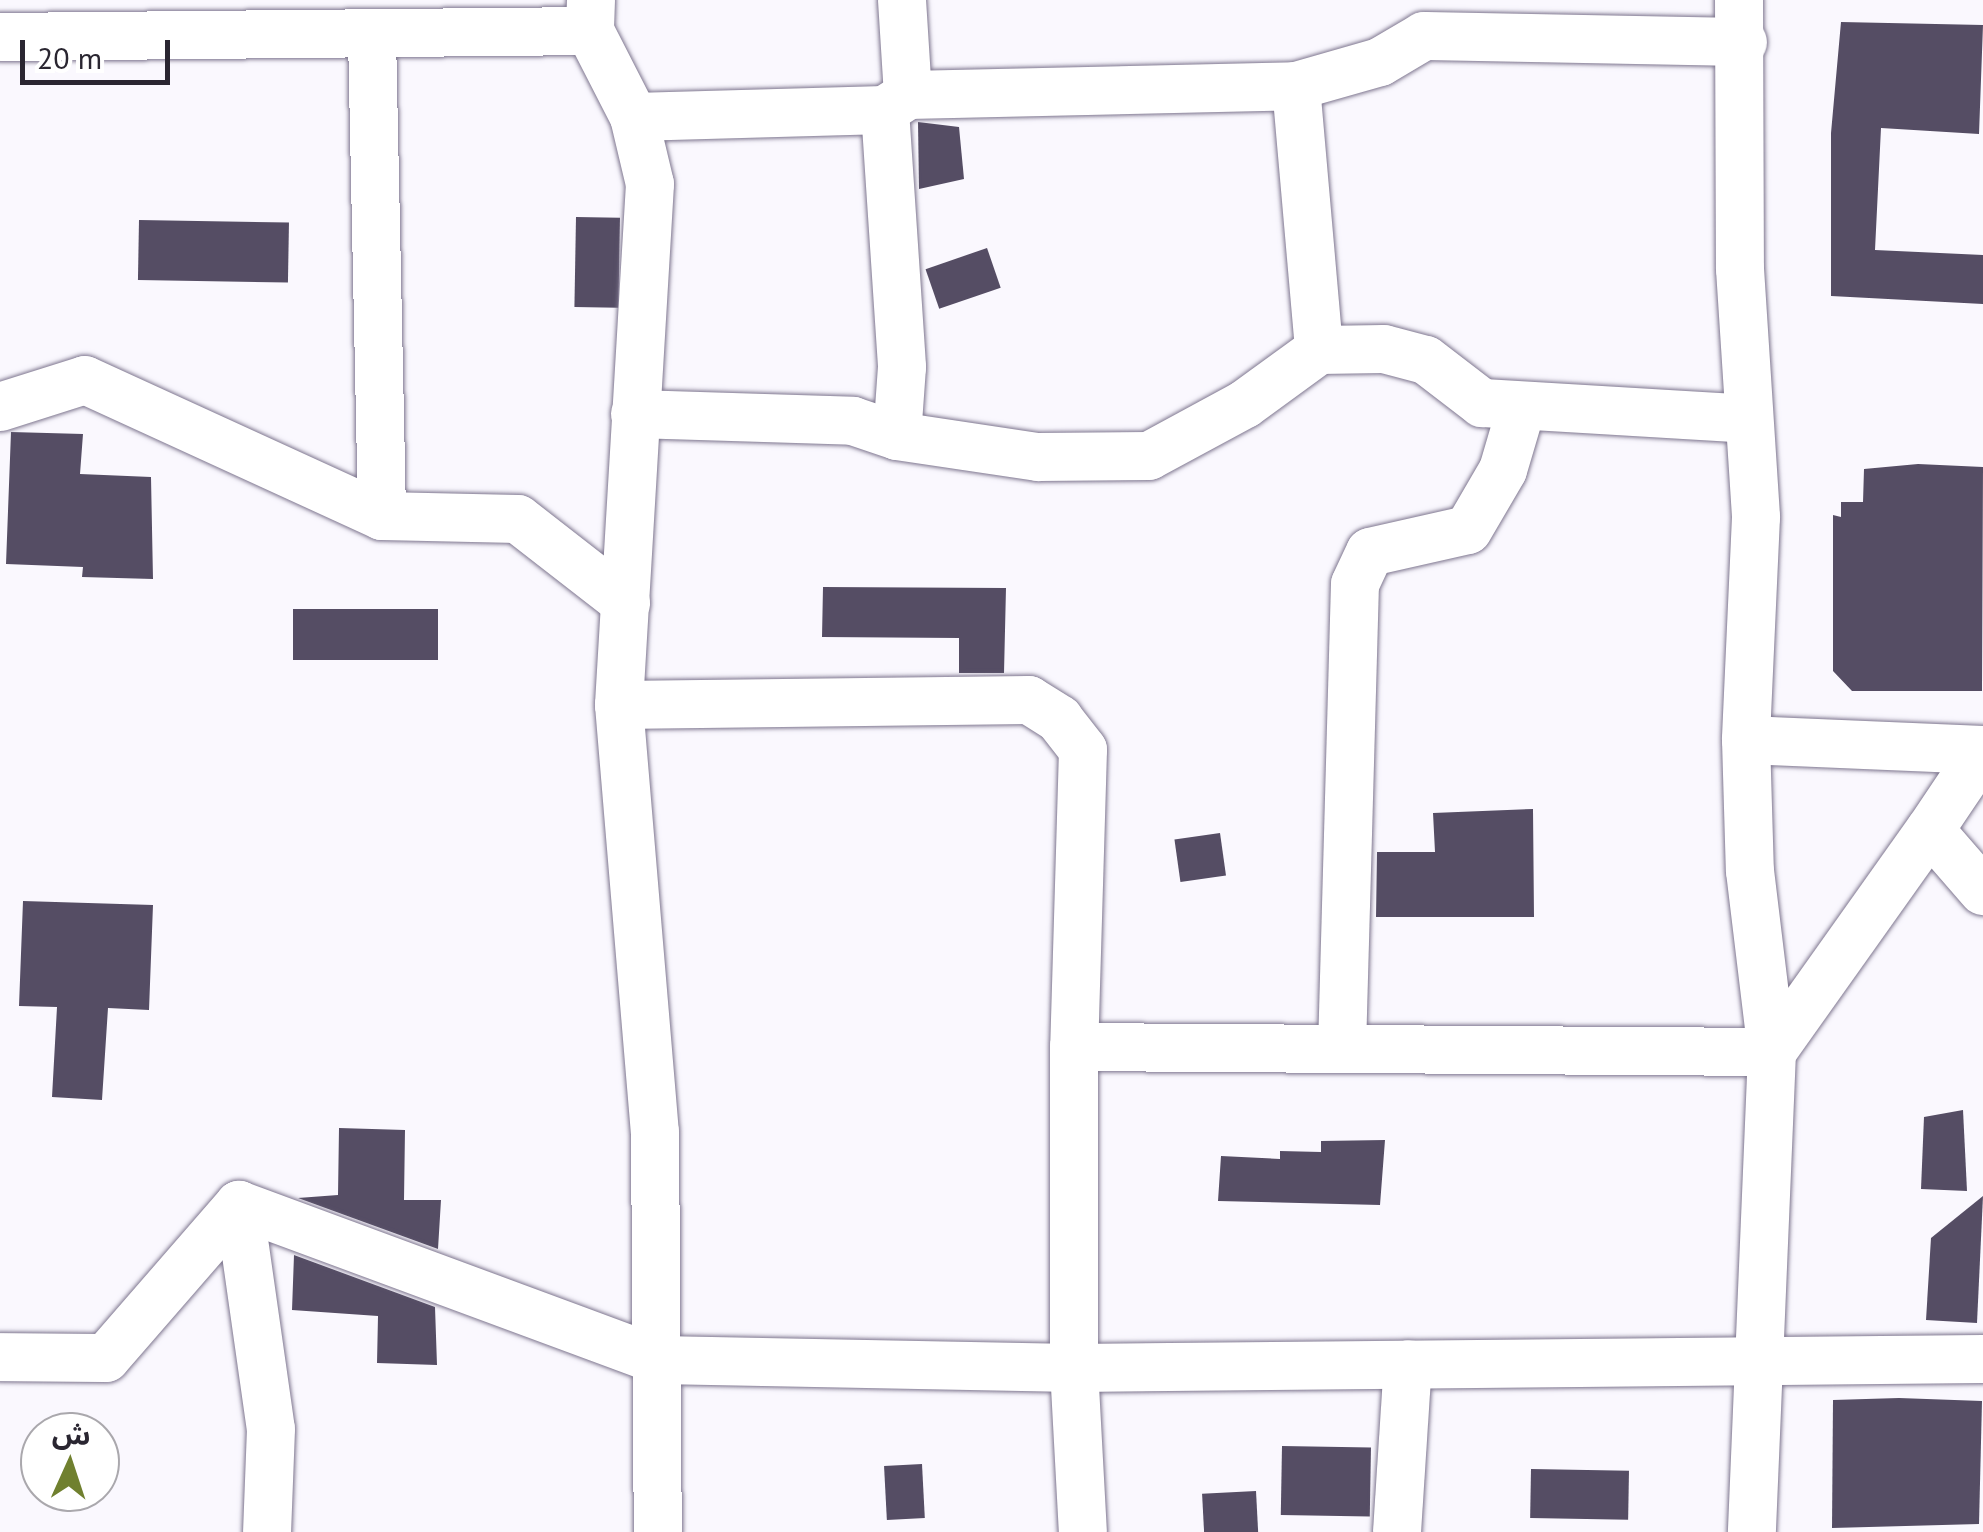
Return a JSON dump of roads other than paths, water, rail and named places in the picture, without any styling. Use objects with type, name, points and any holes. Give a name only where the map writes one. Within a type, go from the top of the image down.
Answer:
[{"type":"street","points":[[897,436],[902,367],[897,103],[902,0]]},
{"type":"street","points":[[0,37],[240,18],[372,36],[591,16],[634,117],[650,184],[619,705],[655,1132],[658,1532]]},
{"type":"street","points":[[634,117],[1296,86],[1380,62],[1424,18],[1741,21],[1740,269],[1756,517],[1746,740],[1750,871],[1772,1052],[1752,1532]]},
{"type":"street","points":[[372,36],[382,516]]},
{"type":"street","points":[[1296,86],[1318,350]]},
{"type":"street","points":[[635,414],[853,422],[897,436],[1038,457],[1149,456],[1245,404],[1318,350],[1384,349],[1426,360],[1482,404],[1748,419]]},
{"type":"street","points":[[0,407],[84,380],[382,516],[518,519],[626,603]]},
{"type":"street","points":[[1342,1049],[1355,584],[1370,552],[1468,530],[1503,470],[1521,409]]},
{"type":"street","points":[[619,705],[1029,700],[1059,720],[1083,750],[1074,1048],[1074,1368],[1082,1532]]},
{"type":"street","points":[[1746,740],[1983,751]]},
{"type":"street","points":[[1772,1052],[1983,751]]},
{"type":"street","points":[[1930,830],[1983,891]]},
{"type":"street","points":[[1074,1048],[1772,1052]]},
{"type":"street","points":[[239,1205],[659,1360],[1074,1368],[1983,1359]]},
{"type":"street","points":[[0,1357],[106,1358],[239,1205]]},
{"type":"street","points":[[239,1205],[270,1428],[267,1532]]},
{"type":"street","points":[[1396,1532],[1408,1364]]}]
